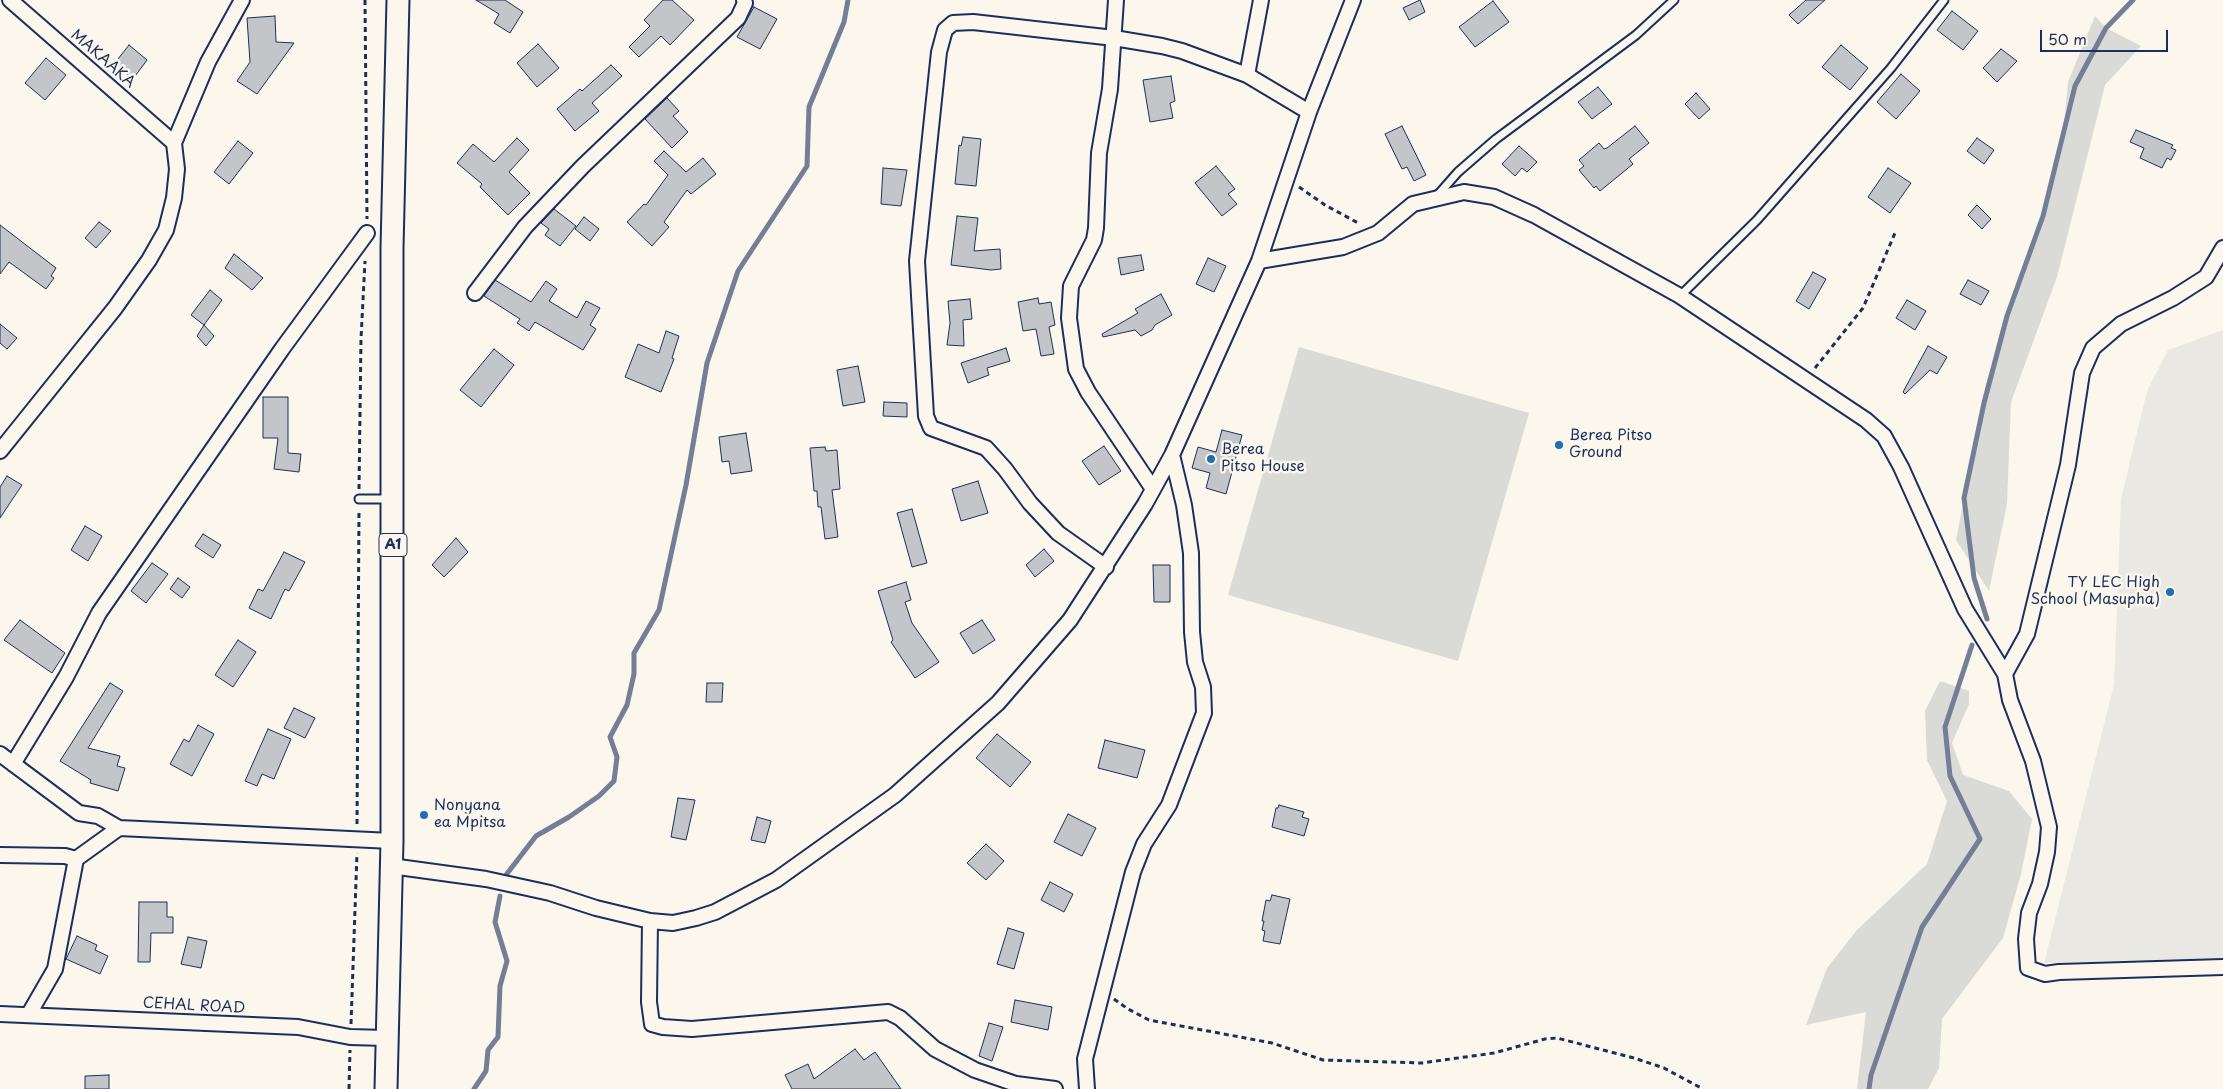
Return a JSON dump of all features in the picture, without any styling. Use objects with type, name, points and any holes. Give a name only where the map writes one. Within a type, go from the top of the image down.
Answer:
[{"type":"main road","name":"A1","points":[[386,1089],[392,841],[392,248],[398,0]]},
{"type":"street","name":"MAKAAKA","points":[[10,0],[174,143]]},
{"type":"street","points":[[0,451],[115,308],[149,260],[166,230],[174,198],[177,169],[174,143],[208,62],[242,0]]},
{"type":"street","points":[[475,293],[514,240],[577,173],[640,110],[738,18],[745,3],[744,0]]},
{"type":"street","points":[[1116,0],[1110,89],[1099,152],[1096,228],[1094,240],[1071,286],[1069,318],[1076,369],[1088,392],[1153,489]]},
{"type":"street","points":[[1247,75],[1261,0]]},
{"type":"street","points":[[391,866],[486,879],[550,893],[596,908],[650,921],[673,923],[696,918],[715,912],[776,880],[895,795],[998,703],[1070,620],[1106,567],[1172,455],[1260,262],[1309,112],[1353,0]]},
{"type":"street","points":[[1106,567],[1058,533],[1030,503],[986,448],[931,428],[926,416],[917,261],[940,52],[945,30],[953,23],[973,22],[1114,38],[1182,51],[1247,75],[1309,112]]},
{"type":"street","points":[[1260,262],[1343,247],[1378,233],[1413,204],[1464,192],[1494,197],[1534,215],[1680,296],[1866,420],[1884,436],[1902,467],[1965,609],[2005,674],[2010,700],[2033,761],[2049,826],[2048,852],[2040,884],[2029,913],[2026,938],[2028,968],[2046,974],[2223,967]]},
{"type":"street","points":[[13,764],[66,678],[99,613],[282,349],[367,233]]},
{"type":"street","points":[[2005,674],[2027,634],[2068,464],[2082,373],[2093,348],[2121,324],[2173,298],[2206,277],[2223,248]]},
{"type":"street","points":[[1087,1089],[1085,1059],[1134,872],[1144,844],[1169,804],[1204,713],[1203,687],[1195,662],[1192,632],[1191,553],[1184,505],[1172,455]]},
{"type":"street","points":[[0,754],[79,813],[98,816],[119,828],[392,841]]},
{"type":"street","points":[[29,1014],[55,969],[76,859],[119,828]]},
{"type":"street","points":[[0,855],[65,856],[76,859]]},
{"type":"street","points":[[650,921],[649,1002],[652,1024],[663,1027],[692,1029],[888,1012],[900,1018],[935,1049],[975,1070],[1016,1084],[1054,1089]]},
{"type":"street","name":"CEHAL ROAD","points":[[0,1014],[298,1027],[350,1037],[386,1038]]},
{"type":"lane","points":[[1435,198],[1458,172],[1496,139],[1636,36],[1674,0]]},
{"type":"lane","points":[[1680,296],[1757,220],[1891,68],[1944,0]]},
{"type":"lane","points":[[359,499],[393,499]]},
{"type":"path","points":[[349,1089],[357,838],[361,339],[367,233],[365,0]]},
{"type":"path","points":[[1288,179],[1325,205],[1378,233]]},
{"type":"path","points":[[1805,381],[1863,308],[1896,233]]},
{"type":"path","points":[[1104,991],[1128,1009],[1149,1020],[1272,1043],[1323,1060],[1422,1063],[1494,1053],[1545,1038],[1556,1038],[1634,1058],[1664,1068],[1703,1089]]},
{"type":"shaded area","points":[[2095,16],[2106,28],[2141,46],[2105,85],[2057,277],[2011,402],[2007,504],[1989,591],[1956,540],[1986,383],[2041,218],[2063,135],[2068,82]]},
{"type":"shaded area","name":"TY LEC High School (Masupha)","points":[[2223,330],[2223,958],[2044,963],[2114,685],[2121,499],[2147,391],[2168,350]]},
{"type":"shaded area","points":[[1299,347],[1529,413],[1458,661],[1228,595]]},
{"type":"shaded area","points":[[1940,681],[1969,691],[1969,704],[1952,743],[1963,775],[2009,791],[2032,819],[2021,874],[2003,938],[1942,1019],[1939,1068],[1928,1089],[1857,1089],[1866,1012],[1806,1025],[1827,968],[1857,930],[1927,864],[1947,801],[1927,760],[1925,711]]},
{"type":"building","points":[[476,0],[505,0],[523,12],[510,33],[494,23],[499,14]]},
{"type":"building","points":[[663,0],[672,0],[694,20],[670,45],[661,36],[639,57],[629,47],[650,26],[644,20]]},
{"type":"building","points":[[1420,0],[1425,12],[1409,20],[1403,8]]},
{"type":"building","points":[[1806,0],[1825,0],[1798,24],[1789,15]]},
{"type":"building","points":[[1493,1],[1509,22],[1475,47],[1459,27]]},
{"type":"building","points":[[754,7],[777,19],[760,49],[737,37]]},
{"type":"building","points":[[1952,11],[1978,31],[1963,50],[1937,30]]},
{"type":"building","points":[[275,16],[276,42],[294,43],[257,94],[237,81],[250,62],[247,18]]},
{"type":"building","points":[[538,44],[559,68],[537,87],[517,63]]},
{"type":"building","points":[[129,45],[147,60],[133,79],[114,64]]},
{"type":"building","points":[[1841,45],[1868,68],[1850,90],[1822,67]]},
{"type":"building","points":[[2001,49],[2017,61],[1997,82],[1983,68]]},
{"type":"building","points":[[46,58],[66,75],[45,100],[25,83]]},
{"type":"building","points":[[611,65],[622,76],[592,103],[599,111],[575,131],[557,109],[580,89],[582,91]]},
{"type":"building","points":[[1901,74],[1920,91],[1896,119],[1877,102]]},
{"type":"building","points":[[1171,76],[1175,101],[1170,103],[1173,118],[1150,122],[1143,80]]},
{"type":"building","points":[[1598,87],[1612,104],[1592,119],[1578,102]]},
{"type":"building","points":[[1696,93],[1710,109],[1699,119],[1685,104]]},
{"type":"building","points":[[667,98],[679,111],[673,116],[688,132],[672,148],[645,119]]},
{"type":"building","points":[[1402,126],[1426,175],[1414,181],[1407,167],[1402,169],[1385,134]]},
{"type":"building","points":[[1635,126],[1649,143],[1629,159],[1633,164],[1600,191],[1596,186],[1594,188],[1579,170],[1584,166],[1579,160],[1599,143],[1604,149],[1607,148]]},
{"type":"building","points":[[2136,130],[2173,145],[2171,148],[2176,150],[2171,160],[2167,158],[2162,168],[2140,158],[2144,148],[2130,142]]},
{"type":"building","points":[[963,137],[981,139],[976,186],[955,184],[959,145],[961,146]]},
{"type":"building","points":[[517,138],[529,150],[509,172],[530,193],[508,215],[480,187],[482,184],[457,163],[473,144],[494,162]]},
{"type":"building","points":[[1977,138],[1994,150],[1984,164],[1967,151]]},
{"type":"building","points":[[238,141],[253,153],[229,184],[214,172]]},
{"type":"building","points":[[1519,146],[1537,162],[1527,172],[1522,168],[1515,176],[1502,164]]},
{"type":"building","points":[[664,151],[686,172],[703,158],[716,174],[691,194],[687,190],[664,222],[669,227],[652,246],[627,222],[644,204],[646,205],[668,175],[654,161]]},
{"type":"building","points":[[1216,166],[1235,189],[1228,194],[1237,204],[1222,216],[1195,183]]},
{"type":"building","points":[[883,168],[907,170],[901,206],[881,204]]},
{"type":"building","points":[[1888,168],[1911,183],[1890,213],[1868,197]]},
{"type":"building","points":[[1977,205],[1991,219],[1982,229],[1968,215]]},
{"type":"building","points":[[554,209],[576,226],[560,246],[545,235],[549,229],[541,223]]},
{"type":"building","points":[[957,216],[978,218],[974,251],[1000,249],[1001,269],[991,270],[951,265]]},
{"type":"building","points":[[584,217],[599,229],[590,241],[575,229]]},
{"type":"building","points":[[99,222],[111,231],[96,248],[85,238]]},
{"type":"building","points":[[0,225],[56,268],[51,276],[54,278],[46,289],[9,262],[0,274]]},
{"type":"building","points":[[234,254],[263,278],[252,290],[225,268]]},
{"type":"building","points":[[1141,255],[1144,270],[1121,275],[1118,258]]},
{"type":"building","points":[[1208,258],[1226,266],[1214,292],[1196,284]]},
{"type":"building","points":[[1813,272],[1826,279],[1809,309],[1796,301]]},
{"type":"building","points":[[495,280],[531,302],[546,281],[557,289],[549,301],[577,318],[586,301],[600,308],[590,325],[596,329],[583,350],[535,322],[529,331],[517,323],[520,319],[484,296]]},
{"type":"building","points":[[1968,280],[1989,291],[1981,305],[1960,294]]},
{"type":"building","points":[[210,290],[222,300],[204,325],[191,315]]},
{"type":"building","points":[[1161,294],[1172,315],[1155,325],[1152,330],[1141,336],[1135,330],[1103,337],[1102,334],[1138,313],[1135,309]]},
{"type":"building","points":[[1038,298],[1039,304],[1051,302],[1055,325],[1049,327],[1054,354],[1041,356],[1036,329],[1023,331],[1018,302]]},
{"type":"building","points":[[970,299],[972,319],[963,320],[964,346],[947,345],[950,323],[948,301]]},
{"type":"building","points":[[1907,300],[1926,311],[1915,330],[1896,318]]},
{"type":"building","points":[[0,324],[17,338],[7,349],[0,343]]},
{"type":"building","points":[[204,325],[214,336],[206,346],[197,336]]},
{"type":"building","points":[[666,331],[679,336],[672,358],[674,359],[661,392],[625,377],[638,344],[659,353]]},
{"type":"building","points":[[1928,346],[1947,357],[1937,374],[1930,370],[1905,394],[1903,392]]},
{"type":"building","points":[[1006,348],[1010,361],[987,368],[989,375],[968,383],[961,363]]},
{"type":"building","points":[[494,349],[514,365],[481,407],[460,390]]},
{"type":"building","points":[[858,366],[865,402],[843,406],[837,370]]},
{"type":"building","points":[[263,397],[288,397],[288,453],[301,454],[299,472],[274,469],[278,438],[263,438]]},
{"type":"building","points":[[884,402],[907,403],[907,417],[883,416]]},
{"type":"building","points":[[1222,430],[1242,435],[1226,494],[1206,488],[1210,473],[1192,468],[1198,447],[1216,452]]},
{"type":"building","points":[[746,433],[752,471],[731,474],[729,461],[722,462],[719,437]]},
{"type":"building","points":[[1104,446],[1121,471],[1099,485],[1082,461]]},
{"type":"building","points":[[825,447],[826,451],[837,450],[840,489],[832,490],[838,537],[825,539],[821,507],[818,507],[817,491],[814,491],[810,448]]},
{"type":"building","points":[[7,476],[22,485],[0,518],[0,487]]},
{"type":"building","points":[[978,481],[988,513],[961,521],[952,489]]},
{"type":"building","points":[[912,509],[927,563],[912,567],[897,513]]},
{"type":"building","points":[[85,526],[102,536],[88,561],[71,550]]},
{"type":"building","points":[[203,534],[221,545],[213,558],[195,546]]},
{"type":"building","points":[[456,538],[468,552],[444,577],[432,565]]},
{"type":"building","points":[[1044,549],[1054,561],[1035,577],[1026,565]]},
{"type":"building","points":[[284,552],[305,562],[289,591],[285,589],[271,619],[249,608],[258,589],[263,591]]},
{"type":"building","points":[[152,563],[168,574],[146,603],[131,591]]},
{"type":"building","points":[[1153,565],[1170,565],[1170,602],[1154,602]]},
{"type":"building","points":[[178,578],[190,587],[182,598],[170,589]]},
{"type":"building","points":[[906,582],[911,600],[905,602],[912,623],[939,662],[915,678],[891,642],[893,640],[878,591]]},
{"type":"building","points":[[20,620],[65,653],[52,673],[4,640]]},
{"type":"building","points":[[982,620],[995,640],[973,654],[960,633]]},
{"type":"building","points":[[238,640],[256,652],[233,687],[215,675]]},
{"type":"building","points":[[110,683],[123,691],[88,748],[120,756],[117,766],[125,768],[118,791],[90,783],[91,780],[60,761]]},
{"type":"building","points":[[707,683],[723,683],[722,702],[706,702]]},
{"type":"building","points":[[294,708],[315,718],[305,738],[284,728]]},
{"type":"building","points":[[198,725],[214,734],[192,776],[170,764],[184,739],[189,742]]},
{"type":"building","points":[[268,729],[291,739],[274,779],[262,774],[257,786],[245,781]]},
{"type":"building","points":[[997,734],[1031,762],[1010,787],[976,758]]},
{"type":"building","points":[[1105,740],[1145,750],[1137,778],[1098,768]]},
{"type":"building","points":[[678,798],[695,800],[686,840],[671,837]]},
{"type":"building","points":[[1279,805],[1304,812],[1302,817],[1309,819],[1304,836],[1272,827],[1276,808]]},
{"type":"building","points":[[1068,814],[1096,828],[1082,856],[1054,842]]},
{"type":"building","points":[[757,817],[771,821],[765,843],[751,840]]},
{"type":"building","points":[[986,844],[1004,861],[986,880],[967,863]]},
{"type":"building","points":[[1050,882],[1073,894],[1064,912],[1041,900]]},
{"type":"building","points":[[1272,895],[1290,899],[1280,944],[1263,941],[1265,931],[1262,930],[1264,921],[1262,921],[1266,900],[1270,901]]},
{"type":"building","points":[[139,902],[167,902],[167,917],[173,917],[173,933],[151,933],[150,962],[138,962]]},
{"type":"building","points":[[1008,928],[1024,933],[1014,969],[997,964]]},
{"type":"building","points":[[77,936],[97,945],[95,950],[108,956],[100,974],[66,959]]},
{"type":"building","points":[[188,937],[207,941],[201,968],[181,964]]},
{"type":"building","points":[[1015,1000],[1052,1007],[1048,1030],[1011,1022]]},
{"type":"building","points":[[989,1023],[1003,1027],[992,1061],[979,1056]]},
{"type":"building","points":[[855,1049],[864,1060],[875,1052],[901,1089],[792,1089],[785,1075],[808,1064],[814,1079]]},
{"type":"building","points":[[109,1075],[109,1089],[85,1089],[85,1076]]},
{"type":"waterway","points":[[506,875],[536,836],[569,817],[599,796],[614,781],[617,757],[610,737],[627,705],[634,674],[634,653],[659,610],[686,485],[707,363],[738,271],[807,166],[809,107],[844,22],[848,0]]},
{"type":"waterway","points":[[1987,619],[1974,578],[1964,498],[1984,403],[2007,316],[2043,216],[2075,86],[2106,28],[2133,0]]},
{"type":"waterway","points":[[1869,1089],[1871,1075],[1922,927],[1980,839],[1950,776],[1945,727],[1972,645]]},
{"type":"waterway","points":[[474,1089],[486,1071],[488,1050],[498,1037],[500,986],[507,961],[495,922],[500,896]]},
{"type":"place","name":"Berea Pitso Ground","points":[[1559,445]]},
{"type":"place","name":"Berea Pitso House","points":[[1211,459]]},
{"type":"place","name":"TY LEC High School (Masupha)","points":[[2170,592]]},
{"type":"place","name":"Nonyana ea Mpitsa","points":[[424,815]]}]
